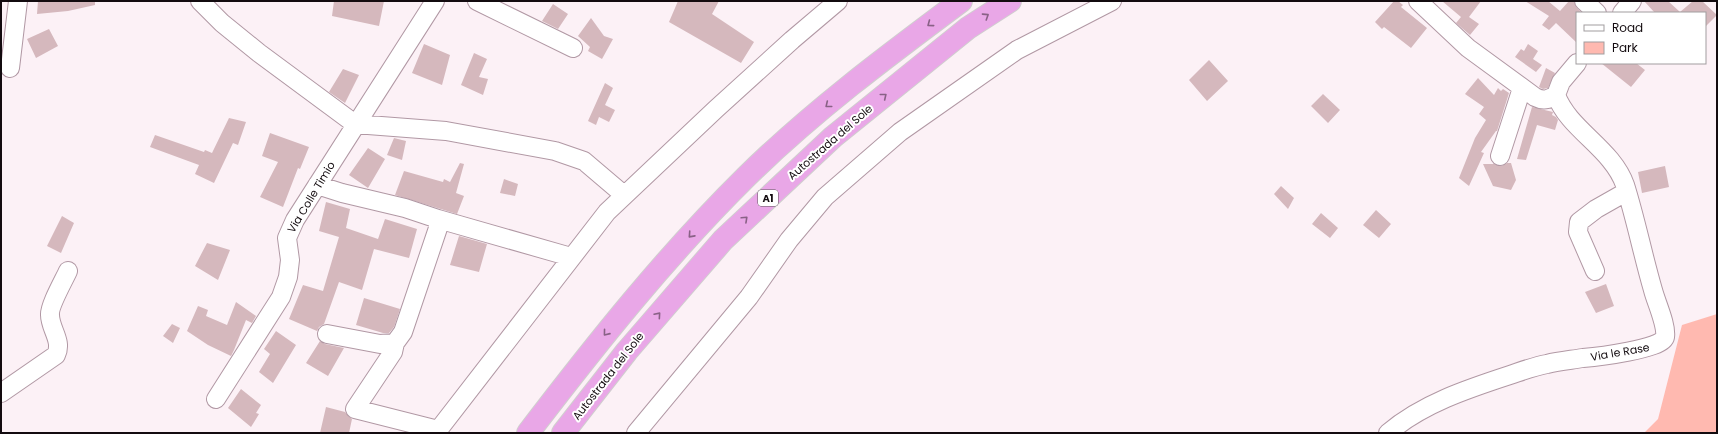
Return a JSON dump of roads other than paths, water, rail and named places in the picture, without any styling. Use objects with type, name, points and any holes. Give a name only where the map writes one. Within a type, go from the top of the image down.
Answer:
[{"type":"highway","points":[[528,433],[580,366],[654,276],[747,176],[806,122],[890,53],[961,1]]},
{"type":"highway","name":"Autostrada del Sole","points":[[563,433],[627,350],[723,240],[833,137],[968,28],[1010,1]]},
{"type":"street","points":[[10,68],[18,1]]},
{"type":"street","points":[[200,1],[222,23],[259,53],[355,124],[446,131],[554,151],[584,161],[624,195]]},
{"type":"street","name":"Via Colle Timio","points":[[216,399],[281,297],[288,276],[290,260],[287,238],[295,220],[435,1]]},
{"type":"street","points":[[477,1],[573,48]]},
{"type":"street","points":[[438,219],[438,228],[403,332],[395,343],[393,352],[355,409],[437,432],[607,212],[792,40],[838,1]]},
{"type":"street","points":[[636,433],[749,297],[789,240],[826,197],[900,132],[1017,50],[1112,1]]},
{"type":"street","points":[[1418,1],[1468,48],[1522,88],[1541,100],[1549,99],[1556,95],[1561,82],[1576,64]]},
{"type":"street","points":[[1584,1],[1596,12]]},
{"type":"street","points":[[1623,12],[1632,1]]},
{"type":"street","points":[[1500,156],[1522,88]]},
{"type":"street","name":"Via le Rase","points":[[1388,433],[1395,427],[1436,403],[1479,385],[1546,364],[1614,354],[1655,346],[1665,338],[1665,330],[1626,192],[1618,171],[1604,152],[1559,103],[1556,95]]},
{"type":"street","points":[[317,185],[342,193],[405,208],[438,219],[572,257]]},
{"type":"street","points":[[1595,271],[1578,232],[1579,222],[1596,209],[1626,192]]},
{"type":"street","points":[[1,393],[56,355],[58,345],[50,315],[51,308],[68,271]]},
{"type":"street","points":[[327,334],[380,344],[395,343]]}]
